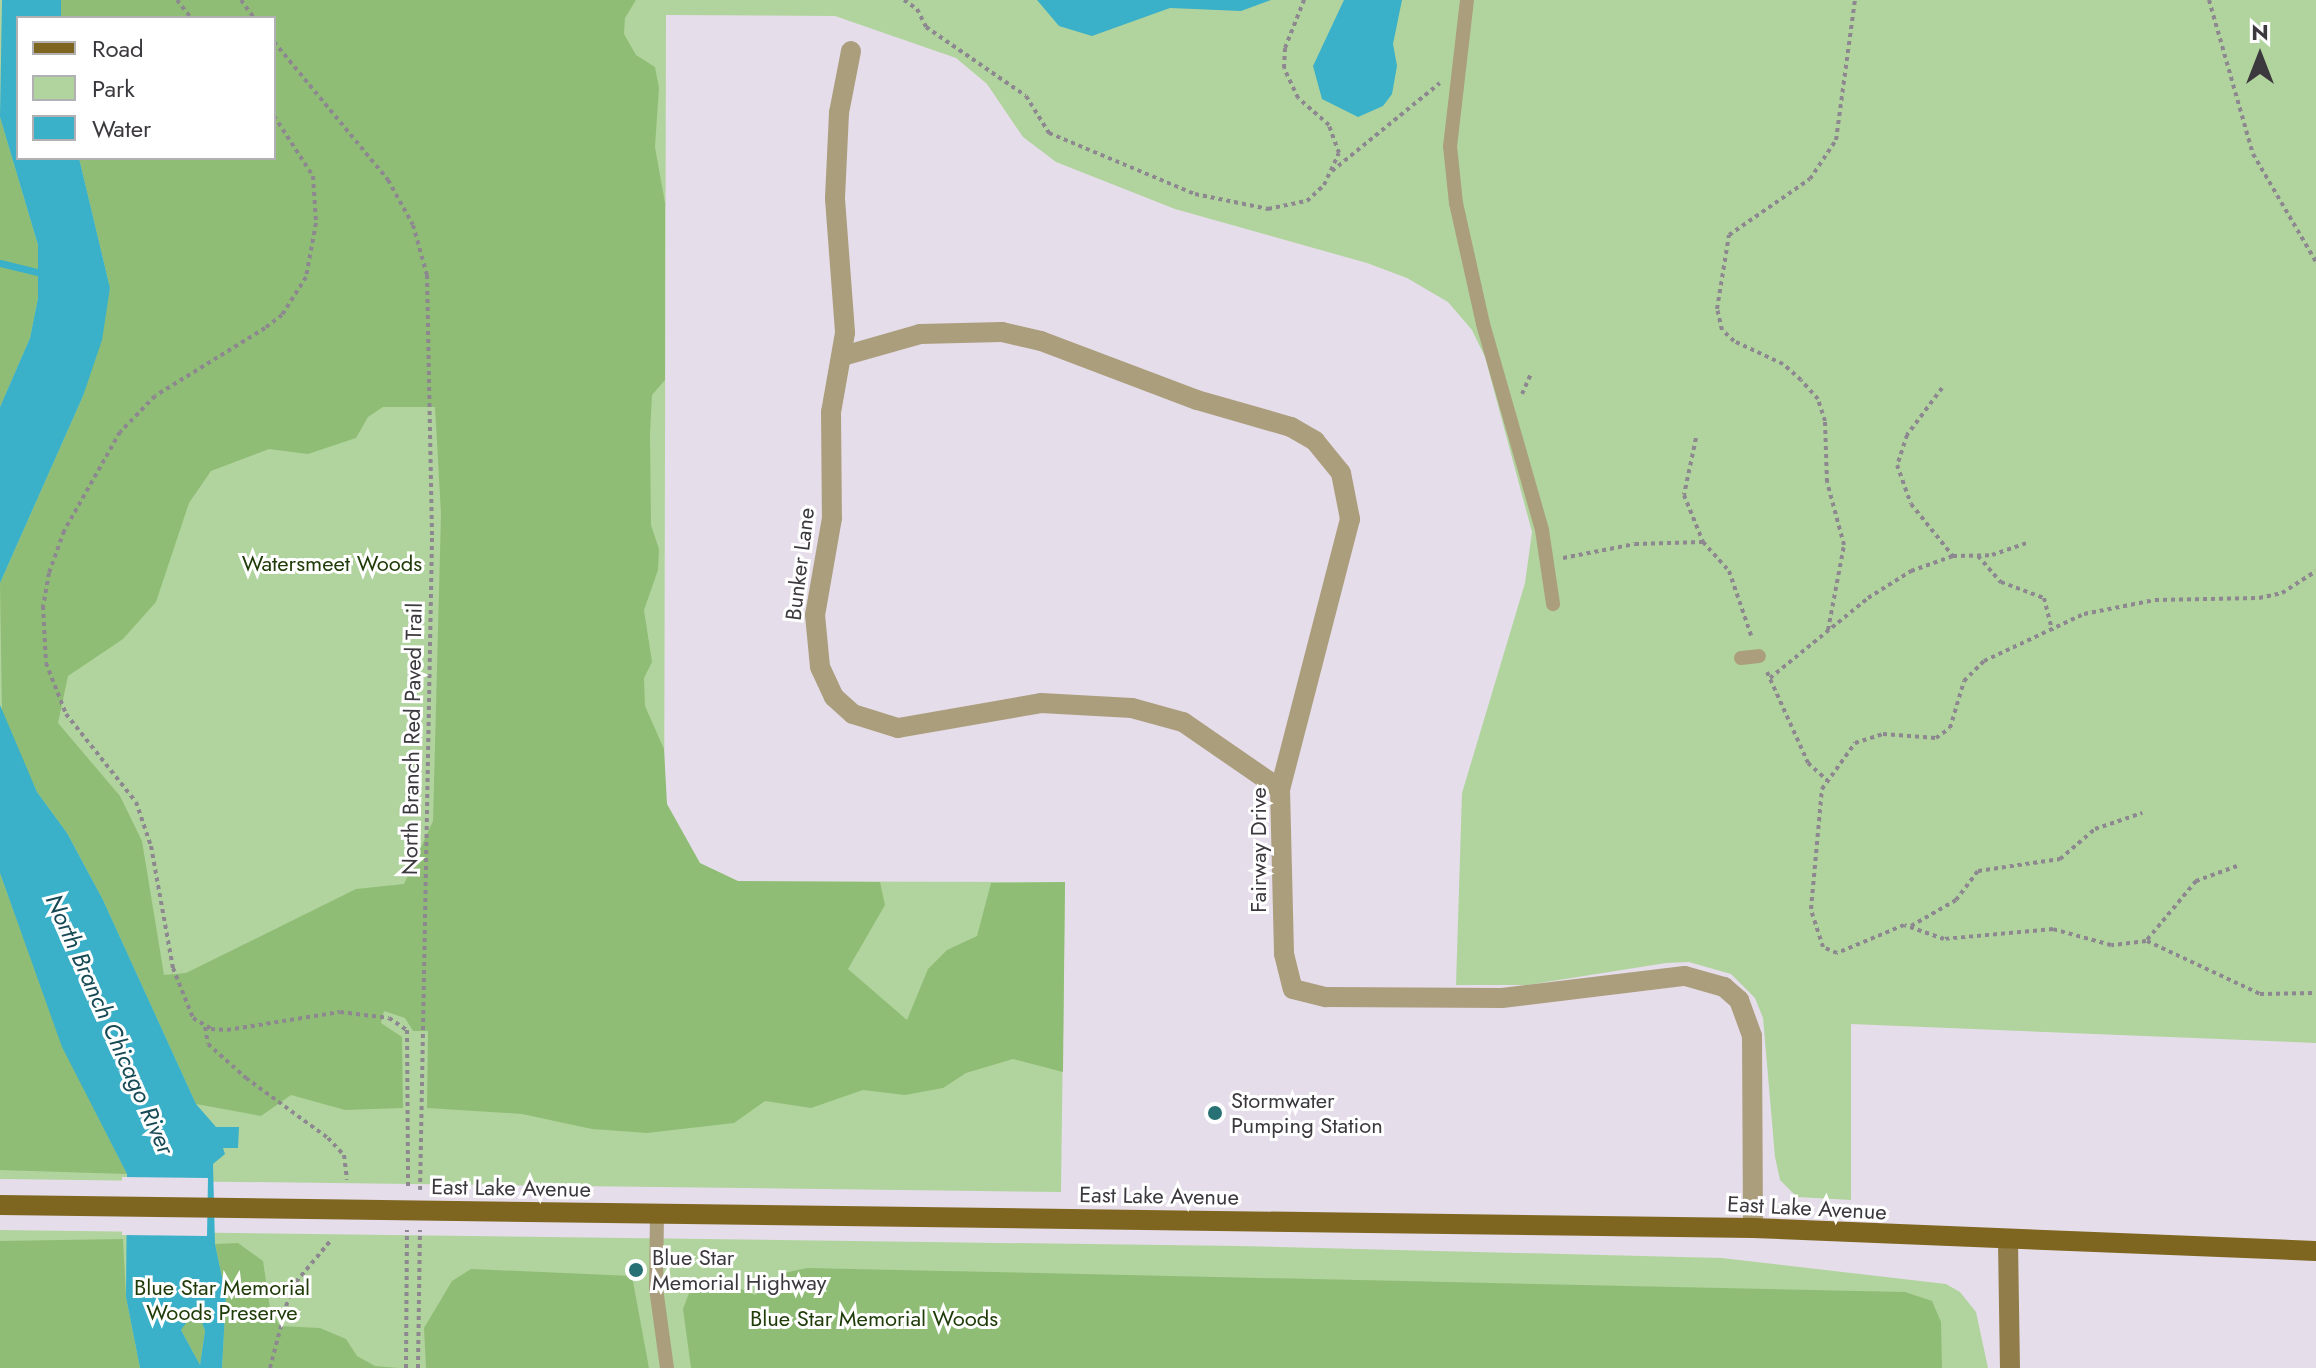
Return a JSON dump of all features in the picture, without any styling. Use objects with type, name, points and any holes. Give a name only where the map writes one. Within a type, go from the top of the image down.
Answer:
[{"type":"main road","name":"East Lake Avenue","points":[[0,1205],[1753,1228],[2008,1242],[2316,1251]]},
{"type":"main road","points":[[2008,1242],[2010,1368]]},
{"type":"street","name":"Bunker Lane","points":[[851,51],[839,113],[835,199],[846,309],[843,356],[831,412],[832,518],[815,615],[820,667],[834,697],[853,714],[898,728],[1041,703],[1132,708],[1183,722],[1280,789]]},
{"type":"street","name":"Fairway Drive","points":[[843,356],[920,334],[1002,332],[1041,341],[1197,400],[1291,427],[1315,441],[1341,473],[1350,519],[1280,789],[1285,975],[1293,989],[1304,995],[1502,998],[1685,976],[1724,987],[1739,1000],[1752,1036],[1753,1228]]},
{"type":"lane","points":[[1467,0],[1450,146],[1456,203],[1549,561],[1553,604]]},
{"type":"lane","points":[[1741,658],[1759,656]]},
{"type":"lane","points":[[657,1214],[656,1288],[667,1368]]},
{"type":"path","points":[[177,0],[189,16]]},
{"type":"path","points":[[904,0],[932,31],[1026,96],[1049,133],[1083,151],[1195,194],[1268,209],[1307,201],[1330,173],[1459,68]]},
{"type":"path","points":[[1304,0],[1285,48],[1284,68],[1288,86],[1337,139],[1339,153],[1330,173]]},
{"type":"path","points":[[1828,630],[1844,545],[1827,482],[1822,410],[1783,364],[1728,336],[1717,309],[1729,235],[1810,179],[1836,140],[1855,0]]},
{"type":"path","points":[[2209,0],[2253,154],[2316,262]]},
{"type":"path","name":"North Branch Red Paved Trail","points":[[276,44],[388,180],[413,225],[427,275],[432,506],[422,1054]]},
{"type":"path","points":[[276,119],[313,176],[316,223],[306,277],[282,315],[135,412],[64,531],[43,606],[46,663],[54,690],[66,714],[136,802],[151,846],[173,968],[193,1018],[205,1027],[227,1030],[320,1012],[368,1015],[399,1022],[407,1030],[410,1054]]},
{"type":"path","points":[[1942,388],[1907,435],[1897,465],[1911,504],[1953,556]]},
{"type":"path","points":[[1696,438],[1684,495],[1703,542],[1729,571],[1759,656],[1808,763],[1827,780]]},
{"type":"path","points":[[1549,561],[1635,544],[1703,542]]},
{"type":"path","points":[[1770,678],[1893,581],[1953,556],[1978,556],[2027,543]]},
{"type":"path","points":[[1978,556],[2001,582],[2044,598],[2052,631]]},
{"type":"path","points":[[2142,813],[2095,829],[2060,859],[1978,871],[1956,900],[1911,926],[1837,953],[1829,952],[1817,938],[1811,890],[1827,780],[1863,737],[1883,734],[1926,740],[1944,733],[1972,671],[1996,653],[2052,631],[2084,614],[2155,600],[2221,601],[2282,593],[2316,571]]},
{"type":"path","points":[[2146,941],[2196,881],[2237,866]]},
{"type":"path","points":[[1911,926],[1944,939],[2053,929],[2111,945],[2146,941],[2260,994],[2316,993]]},
{"type":"path","points":[[205,1027],[208,1044],[246,1078],[328,1138],[344,1155],[347,1180]]},
{"type":"path","points":[[270,1368],[291,1288],[332,1239]]},
{"type":"green space","points":[[0,0],[2316,0],[2316,1043],[1851,1024],[1851,1200],[1797,1197],[1780,1180],[1775,1157],[1763,1018],[1755,998],[1731,974],[1689,962],[1527,985],[1456,985],[1462,793],[1525,583],[1532,532],[1485,357],[1472,330],[1448,302],[1407,278],[1367,263],[1175,209],[1056,162],[1023,137],[987,84],[956,58],[835,16],[666,15],[664,881],[1065,882],[1061,1192],[0,1179]]},
{"type":"green space","name":"Watersmeet Woods","points":[[61,0],[636,0],[625,18],[624,34],[636,55],[655,67],[659,88],[655,147],[665,203],[665,380],[652,395],[650,434],[651,525],[659,549],[658,570],[644,610],[652,662],[644,678],[645,706],[664,749],[667,804],[700,863],[738,881],[880,882],[885,905],[848,969],[907,1020],[928,969],[947,950],[977,936],[991,883],[1065,882],[1063,1072],[1013,1059],[966,1073],[943,1088],[905,1095],[863,1090],[811,1108],[765,1101],[734,1123],[647,1133],[592,1129],[522,1114],[427,1108],[428,1031],[413,1031],[405,1018],[384,1011],[381,1023],[402,1037],[403,1108],[345,1110],[291,1095],[261,1116],[196,1104],[103,900],[67,833],[37,792],[2,716],[0,583],[83,396],[110,288],[79,160],[276,160],[276,16],[61,16]],"holes":[[[383,407],[435,407],[441,514],[433,821],[404,884],[356,889],[186,973],[164,975],[142,841],[120,796],[58,723],[68,676],[123,639],[156,602],[189,503],[211,471],[269,449],[308,454],[356,438],[368,417]]]},
{"type":"green space","points":[[0,117],[38,245],[38,298],[30,338],[0,407]]},
{"type":"green space","points":[[0,873],[63,1047],[127,1174],[0,1170]]},
{"type":"green space","name":"Blue Star Memorial Woods Preserve","points":[[0,1230],[1239,1246],[1722,1258],[1946,1284],[1960,1292],[1976,1312],[1988,1368],[0,1368]]},
{"type":"green space","points":[[123,1239],[126,1297],[140,1368],[0,1368],[0,1241]]},
{"type":"green space","points":[[238,1243],[263,1261],[270,1308],[280,1326],[320,1328],[346,1339],[357,1356],[375,1366],[400,1368],[222,1368],[226,1296],[215,1244]]},
{"type":"green space","name":"Blue Star Memorial Woods","points":[[807,1268],[1905,1292],[1932,1301],[1941,1322],[1942,1368],[691,1368],[683,1309],[689,1293],[707,1282],[725,1282],[755,1295],[784,1273]]},
{"type":"green space","points":[[471,1269],[632,1276],[649,1368],[426,1368],[424,1328],[452,1281]]},
{"type":"green space","points":[[188,1319],[202,1323],[205,1331],[200,1365],[181,1330]]},
{"type":"water","points":[[2,0],[61,0],[61,16],[16,16],[16,160],[79,160],[110,288],[102,340],[83,396],[0,583],[0,407],[30,338],[38,298],[38,245],[0,117]]},
{"type":"water","points":[[1037,0],[1271,0],[1241,11],[1170,8],[1092,36],[1059,26]]},
{"type":"water","points":[[1344,0],[1402,0],[1393,44],[1397,66],[1392,94],[1383,106],[1358,117],[1322,99],[1313,66]]},
{"type":"water","name":"North Branch Chicago River","points":[[0,705],[37,792],[67,833],[103,900],[196,1104],[216,1127],[239,1127],[238,1148],[223,1148],[225,1154],[213,1164],[215,1244],[226,1296],[222,1368],[140,1368],[126,1297],[127,1174],[62,1047],[0,873]],"holes":[[[189,1319],[202,1323],[205,1331],[200,1365],[181,1330]]]},
{"type":"pier","points":[[122,1177],[208,1178],[207,1236],[122,1235]]},
{"type":"waterway","points":[[0,263],[45,274]]},
{"type":"place","name":"Stormwater Pumping Station","points":[[1215,1113]]},
{"type":"place","name":"Blue Star Memorial Highway","points":[[636,1270]]}]
